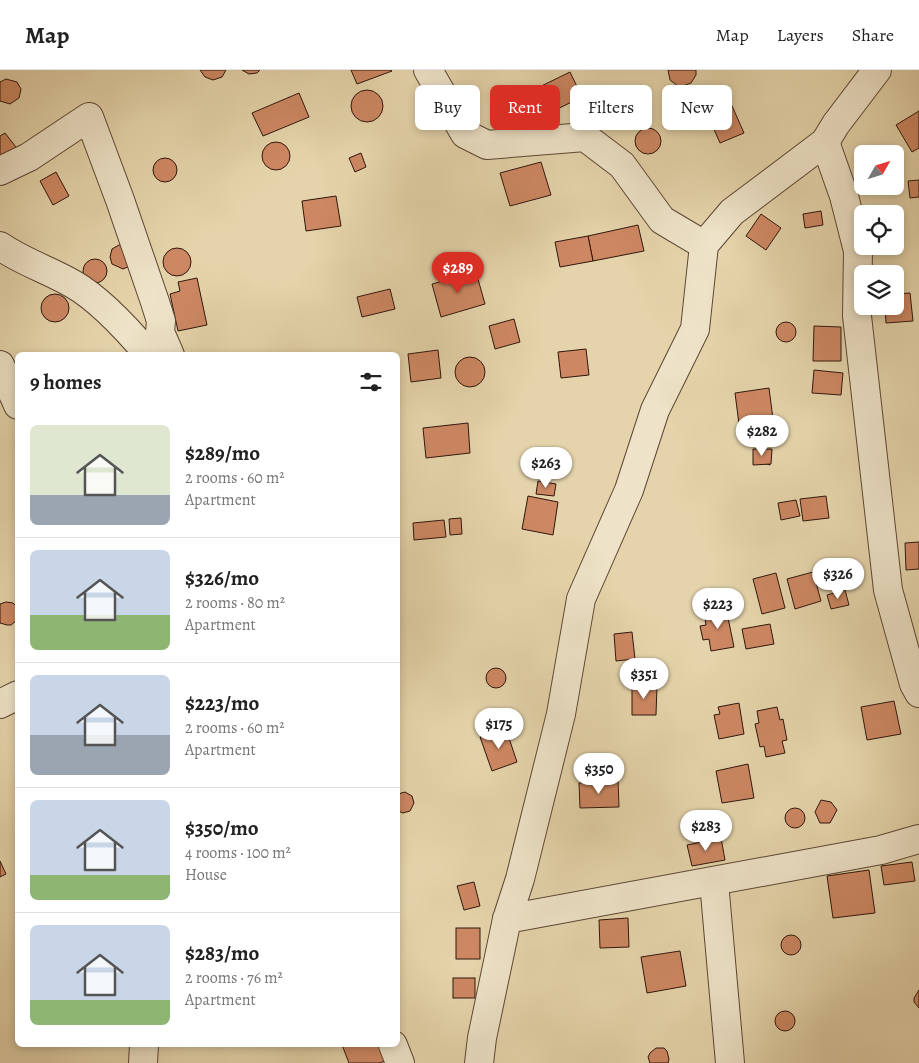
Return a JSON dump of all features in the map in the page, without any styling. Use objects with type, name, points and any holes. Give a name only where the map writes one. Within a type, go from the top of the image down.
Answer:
[{"type":"street","points":[[428,70],[465,134],[487,145],[585,137],[622,165],[662,220],[704,245]]},
{"type":"street","points":[[479,1063],[482,1038],[507,919],[520,879],[561,714],[581,599],[629,490],[655,410],[695,328],[704,245],[732,212],[826,142],[836,124],[877,70]]},
{"type":"street","points":[[0,171],[29,157],[89,116],[155,302],[161,321],[160,332],[169,352]]},
{"type":"street","points":[[826,142],[844,196],[858,251],[857,316],[888,590],[914,684],[919,693]]},
{"type":"street","points":[[0,246],[14,256],[75,285],[128,330],[146,352]]},
{"type":"street","points":[[0,365],[15,398]]},
{"type":"street","points":[[0,704],[15,696]]},
{"type":"street","points":[[507,919],[881,850],[919,840]]},
{"type":"street","points":[[714,882],[730,1063]]},
{"type":"street","points":[[143,1063],[144,1047]]},
{"type":"street","points":[[393,1047],[400,1063]]},
{"type":"building","points":[[200,70],[226,70],[222,77],[213,80],[205,77]]},
{"type":"building","points":[[242,70],[260,70],[257,73],[249,74]]},
{"type":"building","points":[[351,70],[391,70],[392,71],[357,84]]},
{"type":"building","points":[[668,70],[696,70],[696,75],[691,83],[677,85],[670,80]]},
{"type":"building","points":[[570,72],[576,85],[570,85],[570,103],[560,108],[560,85],[543,85]]},
{"type":"building","points":[[6,79],[17,82],[21,89],[19,98],[10,104],[0,101],[0,82]]},
{"type":"building","points":[[367,90],[379,94],[383,106],[379,118],[367,122],[355,118],[351,106],[355,94]]},
{"type":"building","points":[[299,93],[309,117],[263,136],[252,113]]},
{"type":"building","points":[[732,106],[744,133],[720,143],[714,130],[732,130]]},
{"type":"building","points":[[919,111],[919,148],[912,152],[896,125]]},
{"type":"building","points":[[653,129],[660,136],[660,146],[653,153],[643,153],[636,146],[636,136],[642,130]]},
{"type":"building","points":[[5,133],[19,151],[0,157],[0,136]]},
{"type":"building","points":[[276,142],[286,146],[290,156],[286,166],[276,170],[266,166],[262,156],[266,146]]},
{"type":"building","points":[[361,153],[366,167],[355,172],[349,158]]},
{"type":"building","points":[[165,158],[173,162],[177,170],[173,178],[165,182],[157,178],[153,170],[157,162]]},
{"type":"building","points":[[541,162],[551,195],[510,206],[500,173]]},
{"type":"building","points":[[56,172],[69,196],[53,205],[40,181]]},
{"type":"building","points":[[919,180],[919,197],[910,198],[908,181]]},
{"type":"building","points":[[336,196],[341,226],[306,231],[302,201]]},
{"type":"building","points":[[821,211],[823,225],[805,228],[803,214]]},
{"type":"building","points":[[761,214],[781,228],[766,250],[746,236]]},
{"type":"building","points":[[638,225],[644,251],[593,261],[588,236]]},
{"type":"building","points":[[588,236],[593,261],[560,267],[555,242]]},
{"type":"building","points":[[123,245],[130,266],[123,269],[112,264],[110,257],[112,249]]},
{"type":"building","points":[[177,248],[187,252],[191,262],[187,272],[177,276],[167,272],[163,262],[167,252]]},
{"type":"building","points":[[95,259],[104,262],[107,271],[104,280],[95,283],[86,280],[83,271],[86,262]]},
{"type":"building","points":[[476,272],[485,304],[441,317],[432,284]]},
{"type":"building","points":[[197,278],[207,325],[178,331],[170,294],[180,291],[178,282]]},
{"type":"building","points":[[390,289],[395,309],[362,317],[357,297]]},
{"type":"building","points":[[904,293],[910,293],[913,321],[886,323],[886,315],[904,315]]},
{"type":"building","points":[[55,294],[65,298],[69,308],[65,318],[55,322],[45,318],[41,308],[45,298]]},
{"type":"building","points":[[514,319],[520,342],[495,349],[489,326]]},
{"type":"building","points":[[782,322],[790,322],[796,328],[796,336],[790,342],[782,342],[776,336],[776,328]]},
{"type":"building","points":[[814,326],[841,327],[841,361],[813,361]]},
{"type":"building","points":[[586,349],[589,375],[561,378],[558,352]]},
{"type":"building","points":[[438,350],[441,378],[411,382],[408,354]]},
{"type":"building","points":[[470,357],[481,361],[485,372],[481,383],[470,387],[459,383],[455,372],[459,361]]},
{"type":"building","points":[[814,370],[843,373],[841,395],[812,393]]},
{"type":"building","points":[[769,388],[773,419],[739,424],[735,393]]},
{"type":"building","points":[[468,423],[470,453],[426,458],[423,428]]},
{"type":"building","points":[[757,448],[765,450],[770,465],[754,460]]},
{"type":"building","points":[[753,449],[772,449],[771,464],[753,465]]},
{"type":"building","points":[[538,481],[556,484],[554,496],[536,494]]},
{"type":"building","points":[[528,496],[558,502],[553,535],[522,529]]},
{"type":"building","points":[[826,496],[829,518],[803,521],[800,499]]},
{"type":"building","points":[[796,500],[800,516],[781,520],[778,503]]},
{"type":"building","points":[[461,518],[462,534],[450,535],[449,519]]},
{"type":"building","points":[[444,520],[446,537],[414,540],[413,523]]},
{"type":"building","points":[[919,542],[919,569],[906,570],[905,543]]},
{"type":"building","points":[[813,572],[821,601],[795,609],[787,579]]},
{"type":"building","points":[[776,573],[785,608],[762,614],[753,579]]},
{"type":"building","points":[[845,590],[849,605],[831,609],[827,595]]},
{"type":"building","points":[[6,602],[15,605],[15,622],[11,625],[0,623],[0,604]]},
{"type":"building","points":[[726,608],[734,647],[711,651],[709,639],[703,640],[700,626],[706,625],[704,612]]},
{"type":"building","points":[[770,624],[774,644],[746,649],[742,629]]},
{"type":"building","points":[[632,632],[635,659],[616,661],[614,634]]},
{"type":"building","points":[[492,668],[500,668],[506,674],[506,682],[500,688],[492,688],[486,682],[486,674]]},
{"type":"building","points":[[632,686],[657,686],[656,715],[632,715]]},
{"type":"building","points":[[894,701],[901,734],[867,740],[861,707]]},
{"type":"building","points":[[739,703],[744,734],[719,739],[714,715],[720,714],[718,707]]},
{"type":"building","points":[[777,707],[780,720],[783,719],[787,740],[782,741],[785,753],[766,757],[764,746],[760,747],[755,724],[759,723],[757,711]]},
{"type":"building","points":[[506,729],[517,762],[492,771],[480,737]]},
{"type":"building","points":[[748,764],[754,798],[722,803],[716,771]]},
{"type":"building","points":[[618,781],[619,807],[580,808],[579,783]]},
{"type":"building","points":[[405,792],[412,796],[414,803],[410,811],[400,812],[400,793]]},
{"type":"building","points":[[821,800],[831,802],[837,810],[830,823],[820,823],[815,812]]},
{"type":"building","points":[[791,808],[799,808],[805,814],[805,822],[799,828],[791,828],[785,822],[785,814]]},
{"type":"building","points":[[721,838],[725,860],[692,866],[687,845]]},
{"type":"building","points":[[0,861],[6,874],[0,877]]},
{"type":"building","points":[[912,862],[915,881],[884,885],[881,866]]},
{"type":"building","points":[[869,870],[875,913],[833,918],[827,876]]},
{"type":"building","points":[[474,882],[480,906],[464,910],[457,886]]},
{"type":"building","points":[[628,918],[629,947],[600,948],[599,920]]},
{"type":"building","points":[[456,928],[480,928],[480,959],[456,959]]},
{"type":"building","points":[[787,935],[795,935],[801,941],[801,949],[795,955],[787,955],[781,949],[781,941]]},
{"type":"building","points":[[680,951],[686,986],[647,993],[641,957]]},
{"type":"building","points":[[453,978],[475,978],[475,998],[453,998]]},
{"type":"building","points":[[919,990],[919,1008],[914,1002],[914,998]]},
{"type":"building","points":[[781,1011],[789,1011],[795,1017],[795,1025],[789,1031],[781,1031],[775,1025],[775,1017]]},
{"type":"building","points":[[343,1047],[379,1047],[385,1061],[380,1063],[349,1063]]},
{"type":"building","points":[[656,1048],[664,1048],[667,1051],[668,1063],[650,1063],[648,1057]]}]
